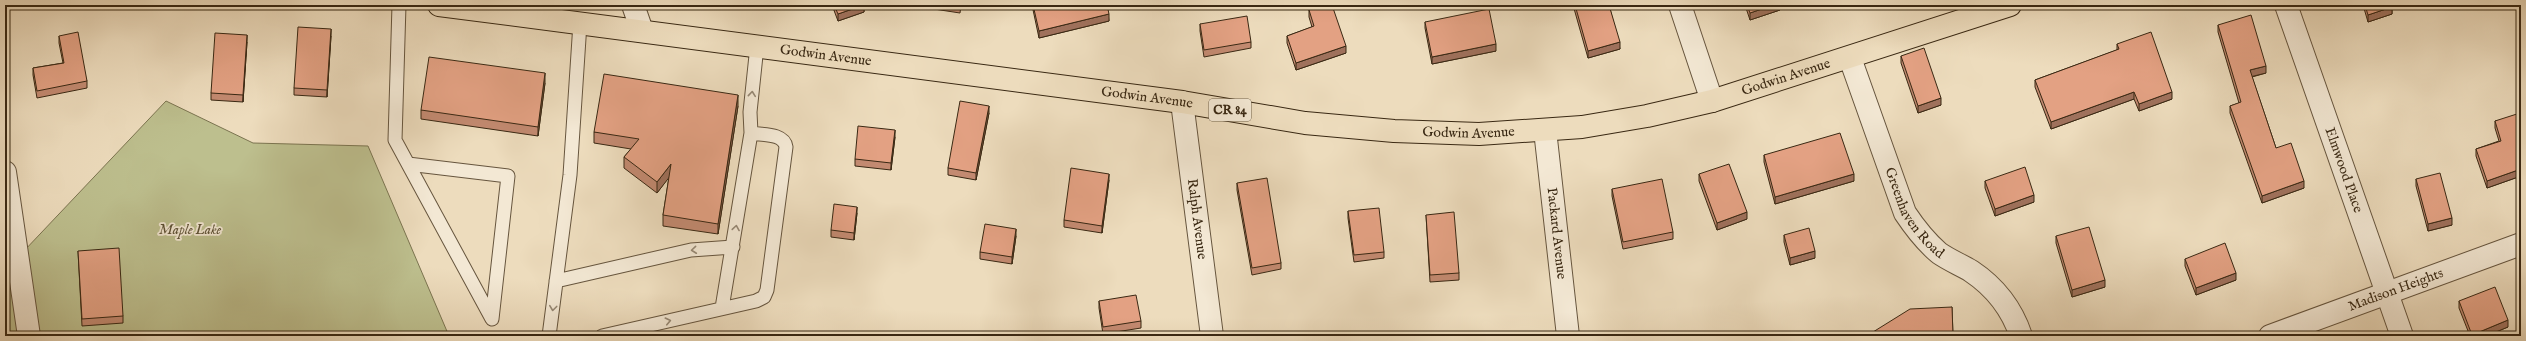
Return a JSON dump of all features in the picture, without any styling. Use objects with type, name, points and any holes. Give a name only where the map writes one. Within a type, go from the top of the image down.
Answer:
[{"type":"main road","name":"Godwin Avenue","points":[[439,5],[1182,102],[1305,123],[1394,132],[1479,134],[1545,130],[1647,116],[1712,101],[1850,58],[2010,5]]},
{"type":"street","points":[[633,5],[642,31]]},
{"type":"street","points":[[1680,5],[1712,101]]},
{"type":"street","name":"Elmwood Place","points":[[2286,5],[2402,336]]},
{"type":"street","name":"Greenhaven Road","points":[[1850,58],[1905,213],[1919,234],[1940,254],[1987,283],[2005,302],[2016,322],[2021,336]]},
{"type":"street","name":"Ralph Avenue","points":[[1182,102],[1212,336]]},
{"type":"street","name":"Packard Avenue","points":[[1545,130],[1568,336]]},
{"type":"street","points":[[5,172],[29,336]]},
{"type":"street","name":"Madison Heights","points":[[2270,336],[2387,295],[2521,244]]},
{"type":"lane","points":[[399,5],[395,140],[408,164],[478,292],[492,319],[508,176],[408,164]]},
{"type":"lane","points":[[549,336],[570,175],[580,23]]},
{"type":"lane","points":[[722,308],[751,133],[750,112],[757,46]]},
{"type":"lane","points":[[602,336],[764,297],[767,290],[786,142],[780,138],[751,133]]},
{"type":"lane","points":[[556,281],[691,250],[733,248]]},
{"type":"green space","name":"Maple Lake","points":[[166,101],[253,143],[368,146],[449,336],[5,336],[5,271]]},
{"type":"building","points":[[834,5],[864,5],[838,14]]},
{"type":"building","points":[[1033,5],[1107,5],[1109,14],[1039,31]]},
{"type":"building","points":[[1324,5],[1332,5],[1346,46],[1296,63],[1287,36],[1314,26],[1309,10]]},
{"type":"building","points":[[1575,5],[1609,5],[1620,42],[1588,51]]},
{"type":"building","points":[[1747,5],[1774,5],[1750,13]]},
{"type":"building","points":[[2365,5],[2392,5],[2392,7],[2368,15]]},
{"type":"building","points":[[1489,9],[1496,44],[1432,57],[1425,22]]},
{"type":"building","points":[[2251,15],[2266,66],[2250,70],[2276,148],[2291,143],[2304,181],[2262,196],[2230,106],[2241,102],[2218,25]]},
{"type":"building","points":[[1247,16],[1251,42],[1204,50],[1200,24]]},
{"type":"building","points":[[298,27],[331,29],[327,90],[294,88]]},
{"type":"building","points":[[78,32],[87,81],[37,91],[33,68],[64,63],[59,36]]},
{"type":"building","points":[[2151,32],[2172,92],[2139,104],[2134,92],[2051,122],[2035,80],[2119,49],[2117,44]]},
{"type":"building","points":[[215,33],[247,35],[243,95],[211,93]]},
{"type":"building","points":[[1924,48],[1941,98],[1918,106],[1901,56]]},
{"type":"building","points":[[429,57],[545,73],[538,127],[421,110]]},
{"type":"building","points":[[604,74],[738,95],[718,224],[663,215],[671,164],[657,182],[624,157],[639,139],[594,132]]},
{"type":"building","points":[[960,101],[989,106],[976,173],[948,168]]},
{"type":"building","points":[[2520,113],[2521,169],[2487,181],[2476,149],[2501,141],[2495,121]]},
{"type":"building","points":[[858,126],[895,130],[891,163],[855,159]]},
{"type":"building","points":[[1840,133],[1854,174],[1775,197],[1764,155]]},
{"type":"building","points":[[1729,164],[1747,212],[1717,223],[1699,174]]},
{"type":"building","points":[[2025,167],[2034,195],[1995,209],[1985,181]]},
{"type":"building","points":[[1071,168],[1109,174],[1102,226],[1064,220]]},
{"type":"building","points":[[2440,173],[2452,218],[2428,224],[2416,179]]},
{"type":"building","points":[[1267,178],[1281,263],[1252,268],[1237,183]]},
{"type":"building","points":[[1662,179],[1673,232],[1623,242],[1612,189]]},
{"type":"building","points":[[834,204],[857,207],[854,233],[831,230]]},
{"type":"building","points":[[1379,208],[1384,252],[1354,255],[1348,211]]},
{"type":"building","points":[[1454,212],[1459,273],[1430,275],[1426,215]]},
{"type":"building","points":[[985,224],[1016,229],[1012,257],[980,252]]},
{"type":"building","points":[[2089,227],[2105,280],[2072,290],[2056,236]]},
{"type":"building","points":[[1809,228],[1815,251],[1790,258],[1784,235]]},
{"type":"building","points":[[2225,243],[2236,273],[2196,288],[2185,259]]},
{"type":"building","points":[[119,248],[123,316],[82,319],[78,251]]},
{"type":"building","points":[[2495,287],[2508,320],[2472,335],[2459,301]]},
{"type":"building","points":[[1136,295],[1141,321],[1103,327],[1099,301]]},
{"type":"building","points":[[1952,307],[1953,335],[1875,336],[1873,332],[1910,309]]}]
